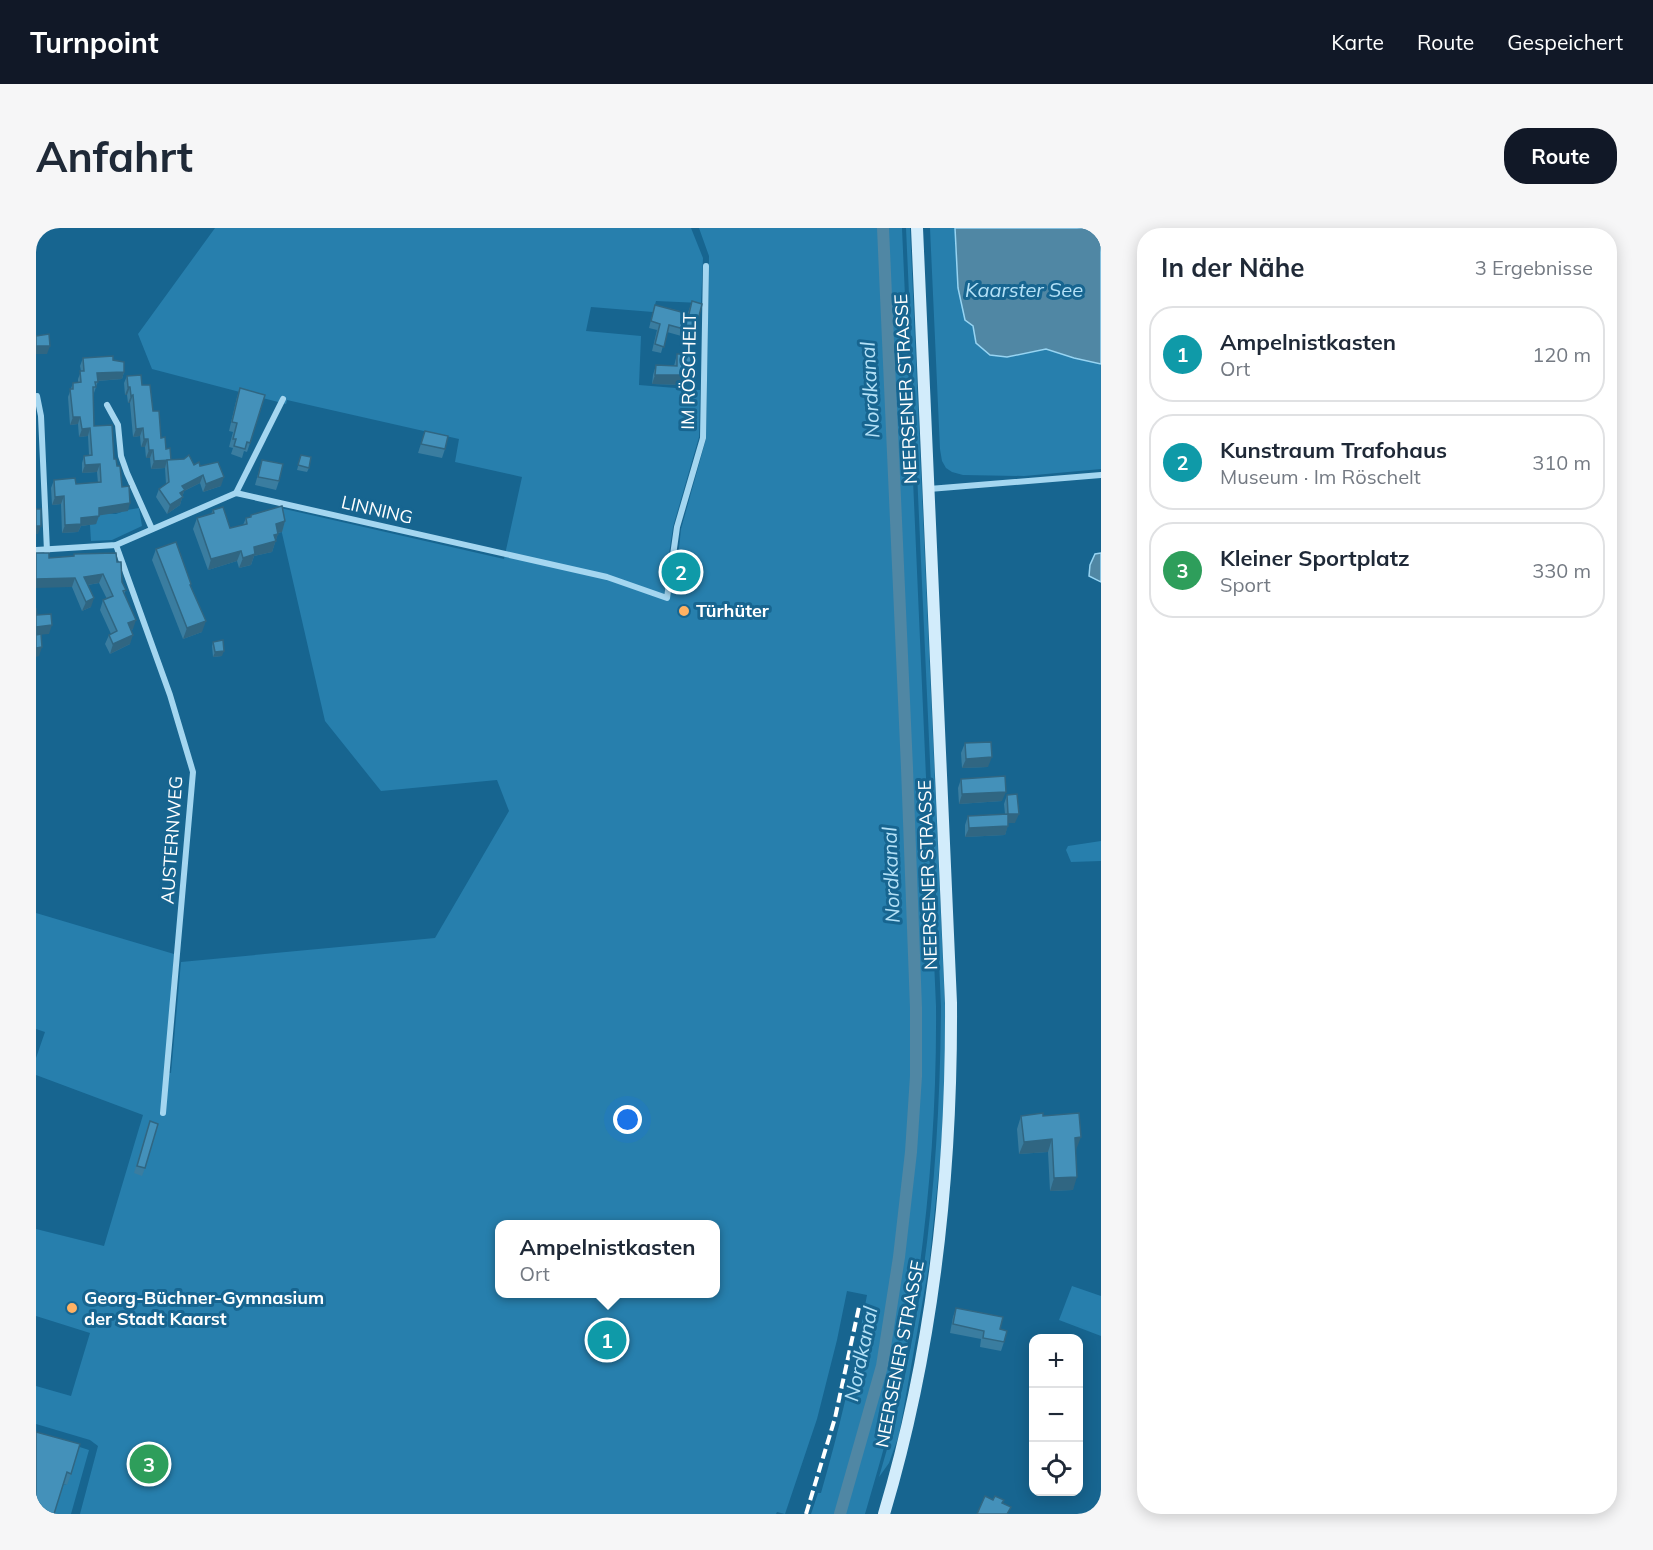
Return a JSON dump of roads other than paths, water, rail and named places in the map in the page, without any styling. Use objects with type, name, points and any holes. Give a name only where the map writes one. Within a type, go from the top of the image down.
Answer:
[{"type":"main road","name":"NEERSENER STRASSE","points":[[884,1514],[904,1435],[928,1316],[942,1208],[950,1105],[951,1004],[917,228]]},
{"type":"street","name":"IM RÖSCHELT","points":[[511,556],[607,577],[666,598],[677,527],[703,438],[706,266]]},
{"type":"street","points":[[37,396],[41,416],[47,551]]},
{"type":"street","points":[[36,550],[47,551],[116,544],[236,493],[283,399]]},
{"type":"street","points":[[107,405],[117,425],[127,473],[152,529]]},
{"type":"street","points":[[929,489],[1101,475]]},
{"type":"street","name":"LINNING","points":[[236,493],[511,556]]},
{"type":"street","name":"AUSTERNWEG","points":[[116,544],[170,695],[193,772],[163,1113]]},
{"type":"water","name":"Kaarster See","points":[[955,228],[1101,228],[1101,364],[1046,349],[1007,357],[990,355],[976,343],[973,326],[965,320],[958,288]]},
{"type":"water","points":[[1101,553],[1101,582],[1089,576],[1090,565],[1095,554]]},
{"type":"waterway","name":"Nordkanal","points":[[840,1514],[882,1366],[899,1257],[911,1152],[916,1076],[916,1008],[907,768],[883,228]]},
{"type":"railway","points":[[806,1514],[835,1418],[859,1307]]},
{"type":"place","name":"Kunstraum Trafohaus","points":[[681,572]]},
{"type":"place","name":"Türhüter","points":[[684,611]]},
{"type":"place","name":"Georg-Büchner-Gymnasium der Stadt Kaarst","points":[[72,1308]]},
{"type":"place","name":"Ampelnistkasten","points":[[607,1340]]},
{"type":"place","name":"Kleiner Sportplatz","points":[[149,1464]]}]
